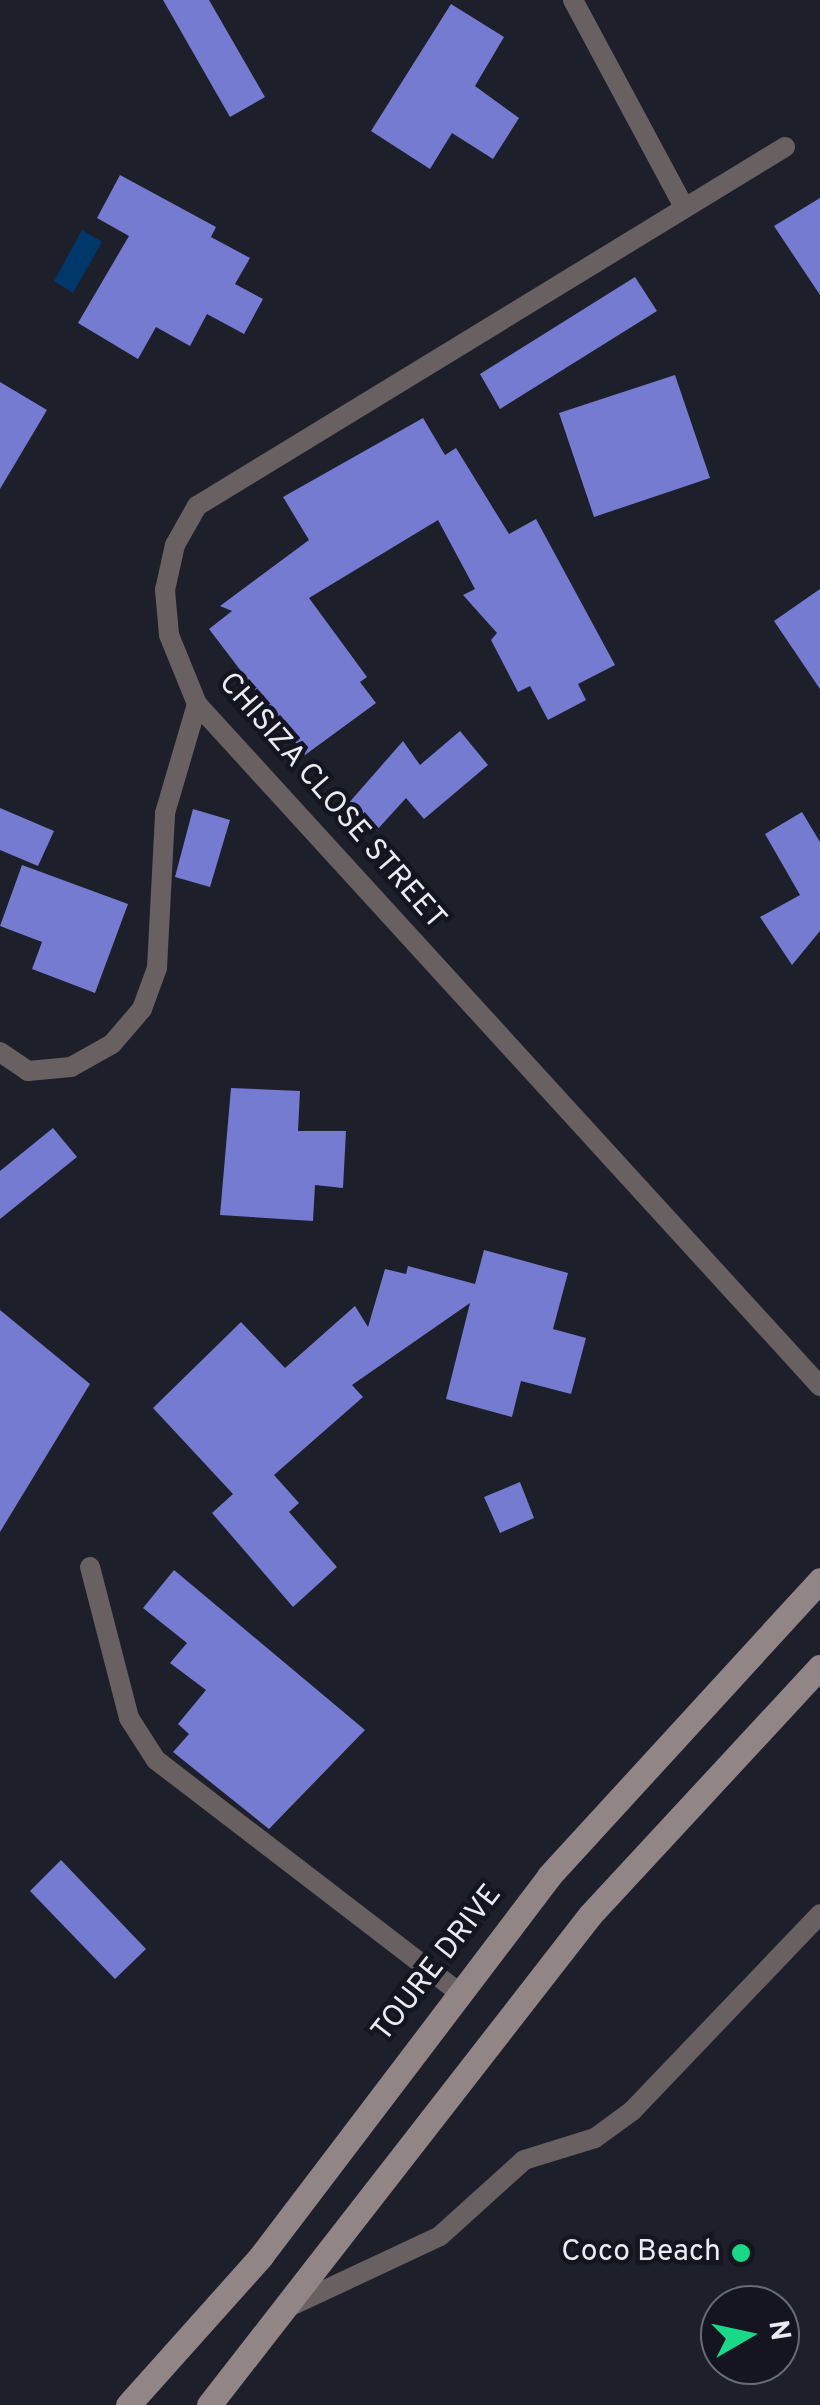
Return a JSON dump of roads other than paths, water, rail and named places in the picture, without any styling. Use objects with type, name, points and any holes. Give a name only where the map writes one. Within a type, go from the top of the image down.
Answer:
[{"type":"main road","name":"TOURE DRIVE","points":[[128,2405],[261,2256],[456,1990],[747,1651],[820,1580]]},
{"type":"main road","points":[[210,2405],[293,2305],[590,1915],[820,1667]]},
{"type":"lane","points":[[573,0],[683,205]]},
{"type":"lane","name":"CHISIZA CLOSE STREET","points":[[785,148],[683,205],[197,506],[174,545],[164,590],[169,635],[197,704],[820,1386]]},
{"type":"lane","points":[[0,1052],[28,1072],[71,1067],[112,1044],[142,1008],[157,968],[165,814],[197,704]]},
{"type":"lane","points":[[90,1567],[129,1718],[156,1760],[456,1990]]},
{"type":"lane","points":[[293,2305],[440,2236],[524,2160],[594,2138],[632,2111],[820,1914]]},
{"type":"water","points":[[82,230],[102,242],[73,293],[54,281]]},
{"type":"place","name":"Coco Beach","points":[[741,2253]]}]
